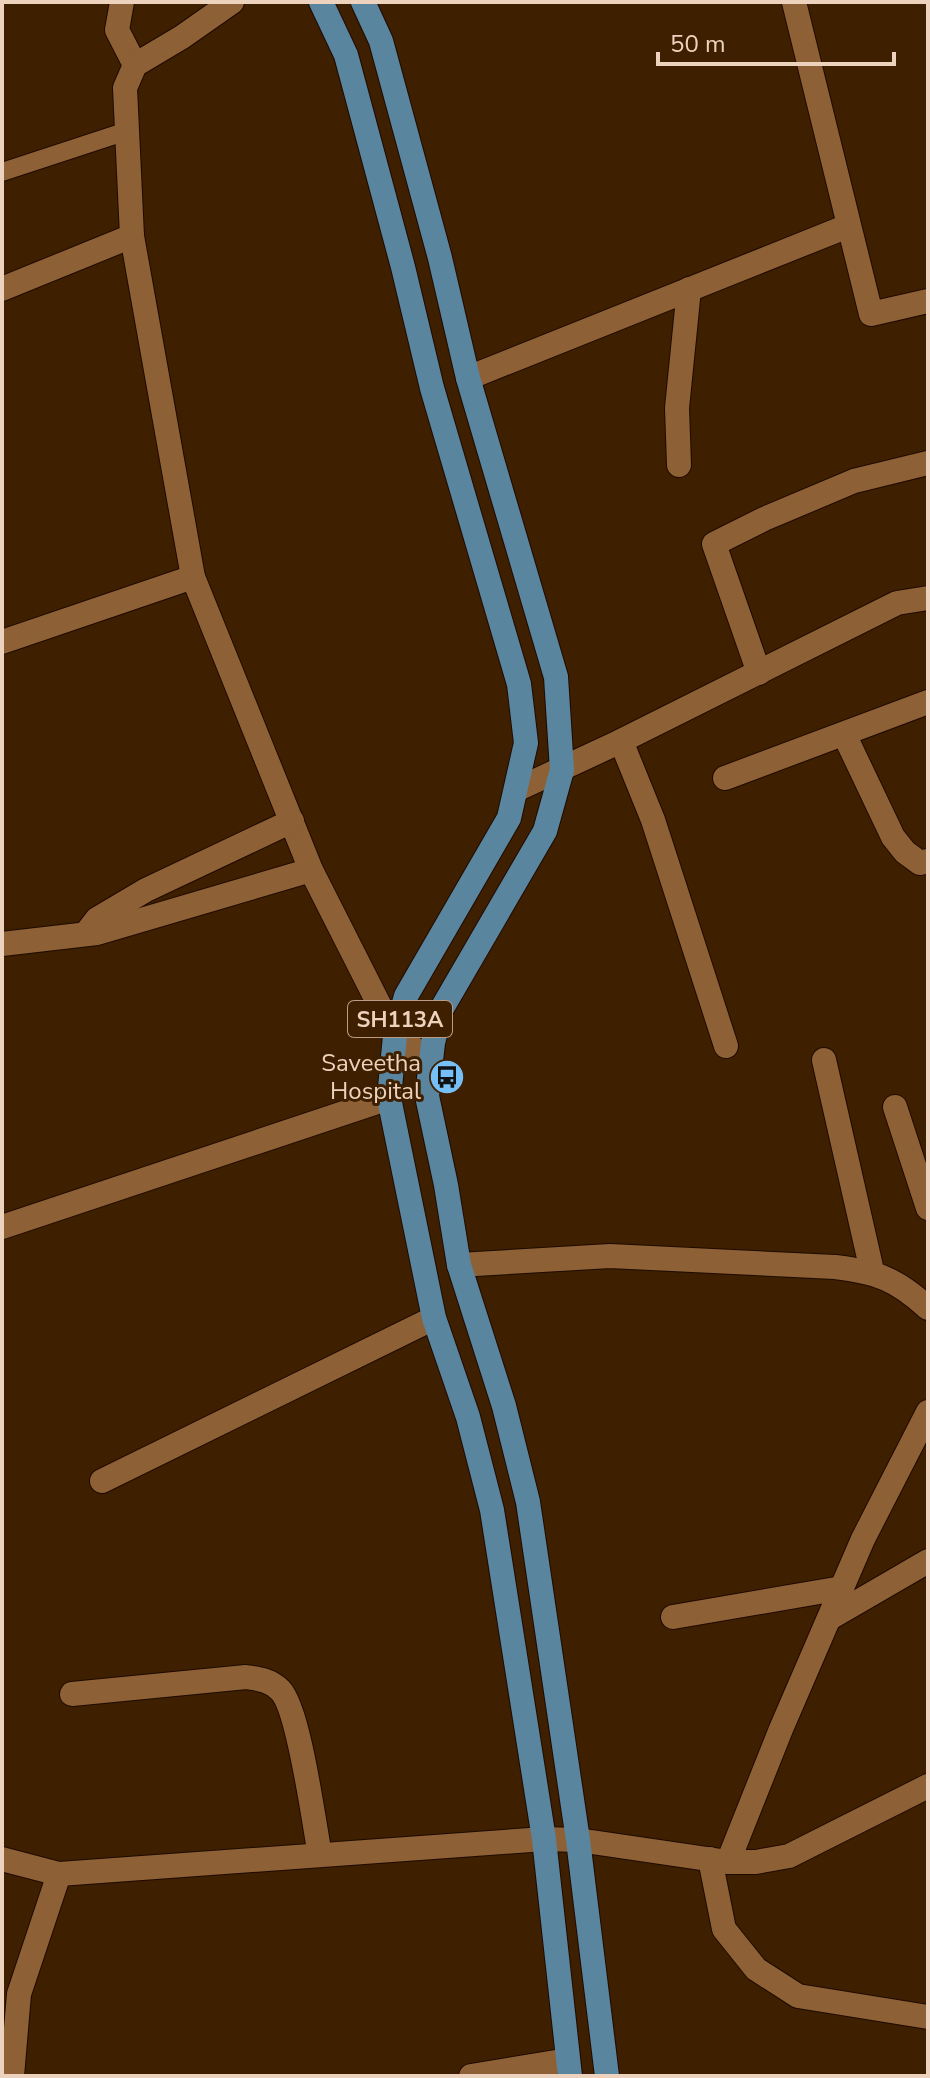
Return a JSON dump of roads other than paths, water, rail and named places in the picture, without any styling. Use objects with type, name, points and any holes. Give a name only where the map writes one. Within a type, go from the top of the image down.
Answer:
[{"type":"main road","name":"SH113A","points":[[321,2],[346,55],[432,388],[519,684],[526,743],[509,818],[406,996],[395,1036],[389,1098],[434,1318],[468,1417],[492,1510],[544,1839],[569,2068]]},
{"type":"main road","name":"SH113A","points":[[363,2],[381,41],[440,258],[468,378],[556,677],[562,770],[545,831],[441,1010],[427,1096],[459,1265],[504,1406],[528,1502],[578,1840],[607,2076]]},
{"type":"street","points":[[122,2],[117,30],[135,65]]},
{"type":"street","points":[[232,2],[135,65],[125,88],[132,236],[193,577],[311,870],[395,1036],[431,1060]]},
{"type":"street","points":[[794,2],[871,314],[928,301]]},
{"type":"street","points":[[468,378],[848,226]]},
{"type":"street","points":[[2,289],[132,236]]},
{"type":"street","points":[[679,465],[677,408],[689,289]]},
{"type":"street","points":[[759,673],[714,544],[854,481],[928,463]]},
{"type":"street","points":[[2,642],[193,577]]},
{"type":"street","points":[[516,790],[897,603],[928,598]]},
{"type":"street","points":[[725,778],[928,702]]},
{"type":"street","points":[[844,734],[893,837],[905,852],[920,863],[928,861]]},
{"type":"street","points":[[621,741],[653,820],[726,1046]]},
{"type":"street","points":[[86,934],[97,919],[146,890],[292,821]]},
{"type":"street","points":[[3,943],[86,934],[311,870]]},
{"type":"street","points":[[824,1060],[872,1271]]},
{"type":"street","points":[[2,1227],[389,1098]]},
{"type":"street","points":[[895,1107],[928,1208]]},
{"type":"street","points":[[459,1265],[610,1256],[872,1271],[912,1293],[928,1308]]},
{"type":"street","points":[[102,1481],[434,1318]]},
{"type":"street","points":[[928,1412],[863,1539],[781,1729],[719,1861],[724,1929],[756,1969],[798,1996],[928,2017]]},
{"type":"street","points":[[830,1618],[928,1561]]},
{"type":"street","points":[[673,1617],[842,1588]]},
{"type":"street","points":[[72,1694],[246,1677],[266,1680],[283,1692],[294,1721],[320,1855]]},
{"type":"street","points":[[2,1859],[59,1874],[544,1839],[578,1840],[719,1861],[756,1862],[789,1856],[928,1786]]},
{"type":"street","points":[[2,1873],[29,1867]]},
{"type":"street","points":[[12,2076],[19,1994],[59,1874]]},
{"type":"street","points":[[471,2076],[569,2068]]},
{"type":"lane","points":[[2,172],[127,131]]},
{"type":"place","name":"Saveetha Hospital","points":[[447,1077]]}]
